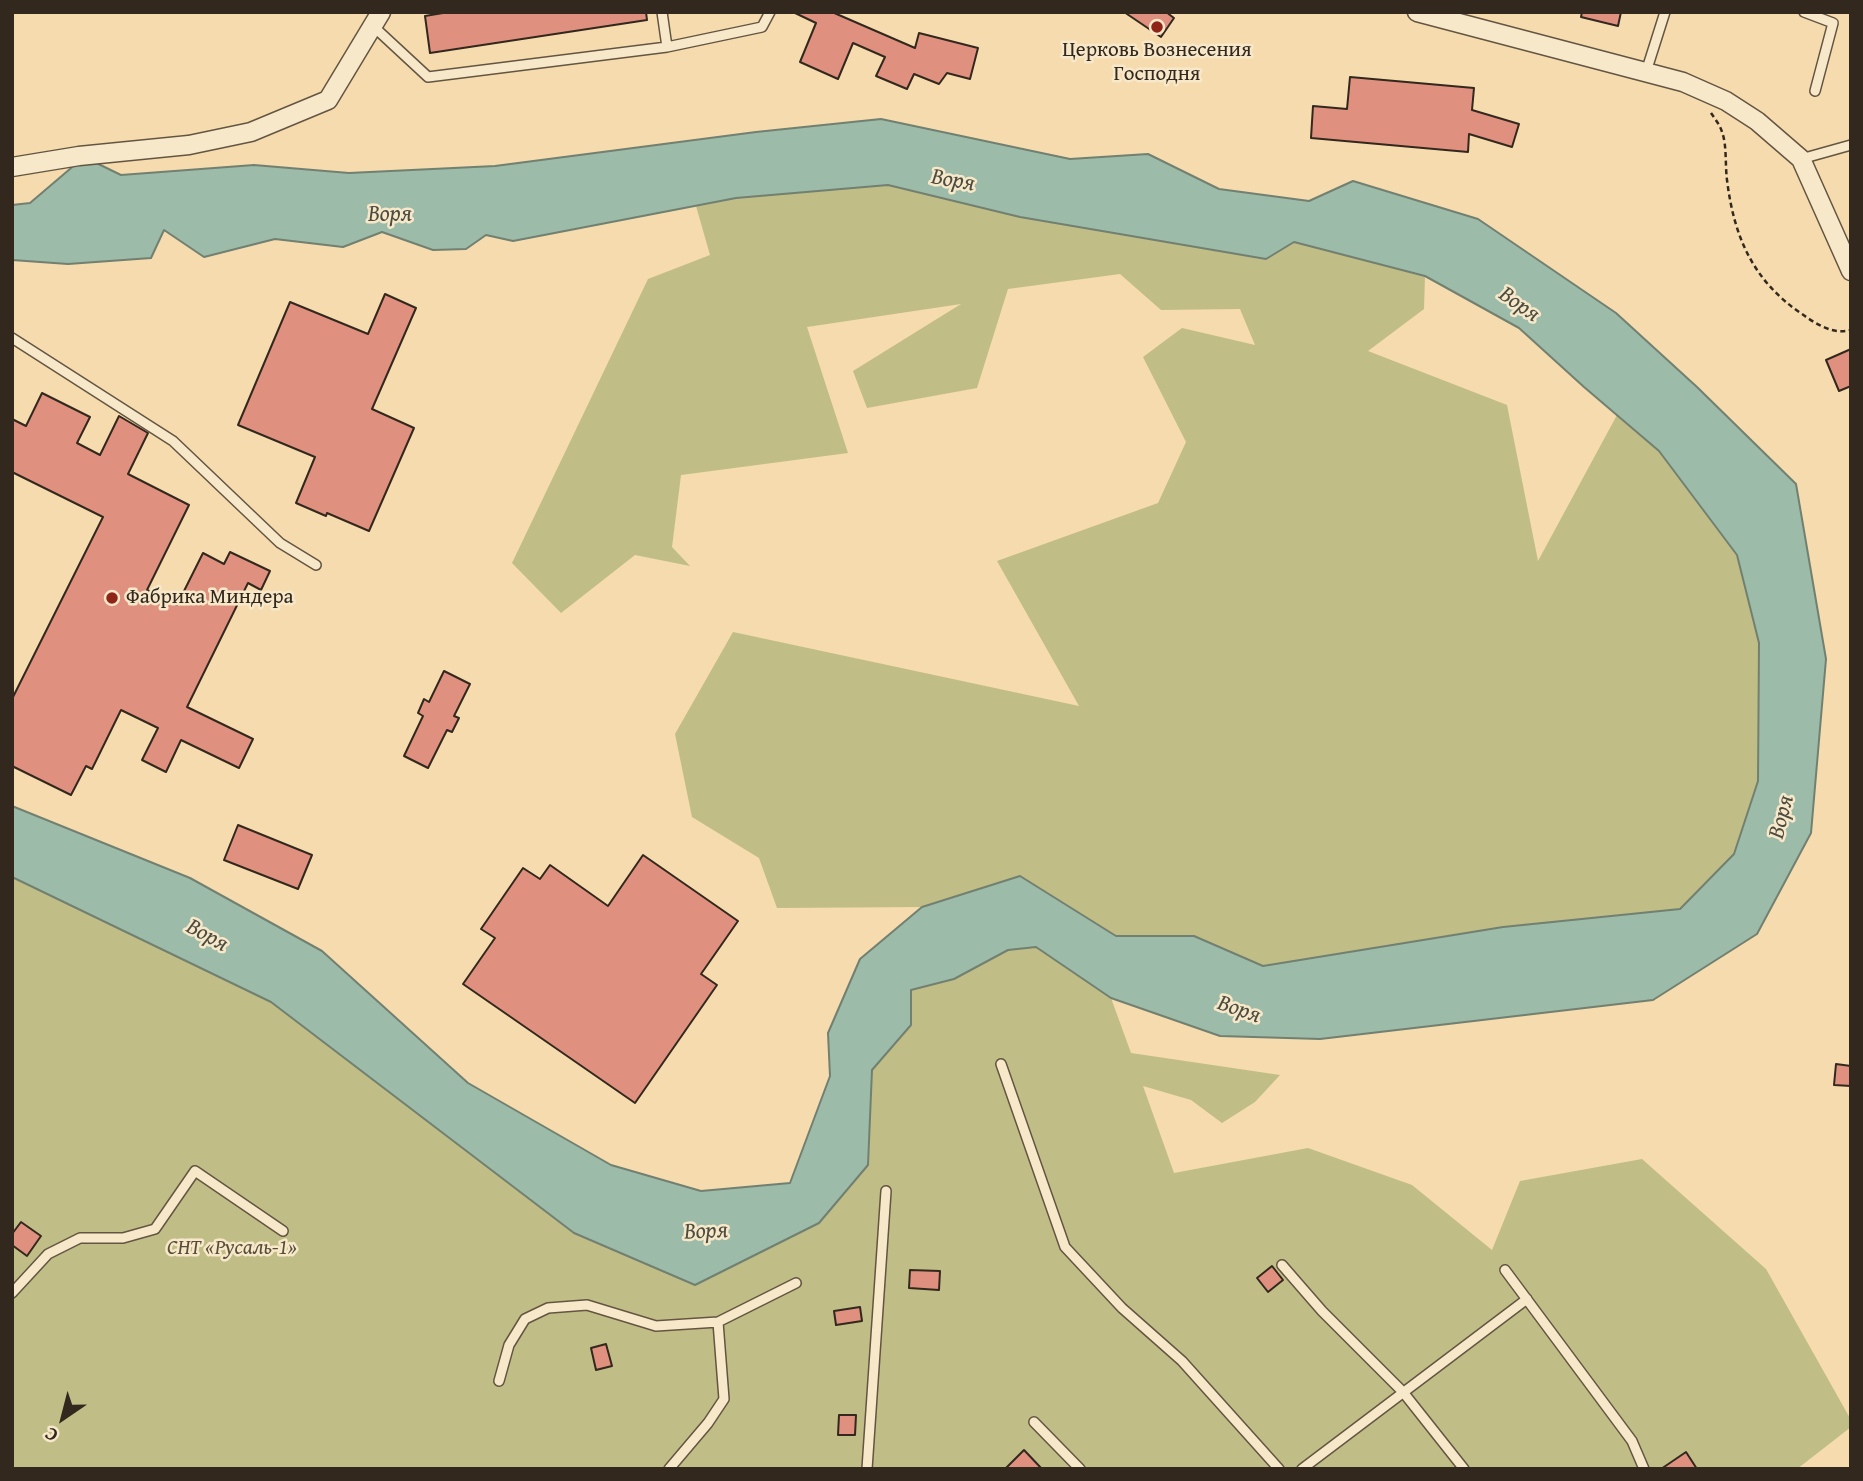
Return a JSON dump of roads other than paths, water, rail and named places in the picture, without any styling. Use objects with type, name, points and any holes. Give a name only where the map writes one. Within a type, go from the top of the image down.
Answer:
[{"type":"street","points":[[1417,12],[1683,82],[1726,102],[1757,121],[1801,159],[1851,271]]},
{"type":"street","points":[[12,167],[79,156],[201,143],[251,132],[328,100],[377,19]]},
{"type":"lane","points":[[662,12],[667,47]]},
{"type":"lane","points":[[377,19],[428,77],[667,47],[762,27],[770,12]]},
{"type":"lane","points":[[1646,72],[1665,12]]},
{"type":"lane","points":[[1804,12],[1833,23],[1815,91]]},
{"type":"lane","points":[[1801,159],[1851,145]]},
{"type":"lane","points":[[12,338],[173,441],[280,543],[316,565]]},
{"type":"lane","points":[[1002,1064],[1065,1247],[1122,1308],[1182,1361],[1279,1469]]},
{"type":"lane","points":[[12,1293],[48,1254],[80,1238],[122,1238],[155,1229],[195,1171],[283,1231]]},
{"type":"lane","points":[[867,1469],[886,1191]]},
{"type":"lane","points":[[1282,1265],[1322,1311],[1403,1392],[1464,1469]]},
{"type":"lane","points":[[1505,1270],[1632,1441],[1644,1469]]},
{"type":"lane","points":[[499,1381],[509,1345],[525,1319],[548,1308],[587,1305],[656,1326],[718,1322],[796,1283]]},
{"type":"lane","points":[[1302,1469],[1527,1299]]},
{"type":"lane","points":[[669,1469],[708,1423],[723,1399],[718,1322]]},
{"type":"lane","points":[[1034,1422],[1080,1469]]},
{"type":"water","name":"Воря","points":[[881,119],[1070,159],[1148,154],[1219,189],[1309,201],[1353,181],[1478,219],[1616,313],[1697,387],[1796,484],[1826,659],[1811,833],[1757,934],[1653,1000],[1320,1039],[1220,1036],[1111,998],[1036,947],[1008,950],[954,979],[911,990],[911,1025],[872,1070],[868,1165],[819,1223],[695,1285],[574,1233],[271,1002],[12,877],[12,806],[190,878],[322,951],[468,1083],[611,1165],[701,1191],[790,1183],[830,1076],[828,1033],[860,959],[922,907],[1020,876],[1116,936],[1194,936],[1263,966],[1503,927],[1680,909],[1734,854],[1758,781],[1759,643],[1737,555],[1659,451],[1519,328],[1425,276],[1294,242],[1266,259],[1020,217],[888,185],[736,198],[513,241],[486,235],[466,249],[433,250],[382,232],[343,247],[275,239],[204,257],[164,230],[151,258],[68,264],[12,260],[12,205],[30,203],[84,157],[121,175],[254,165],[349,173],[495,166],[756,132]]},
{"type":"place","name":"Церковь Вознесения Господня","points":[[1157,27]]},
{"type":"place","name":"Фабрика Миндера","points":[[112,598]]},
{"type":"park label","name":"СНТ «Русаль-1»","points":[[232,1249]]}]
